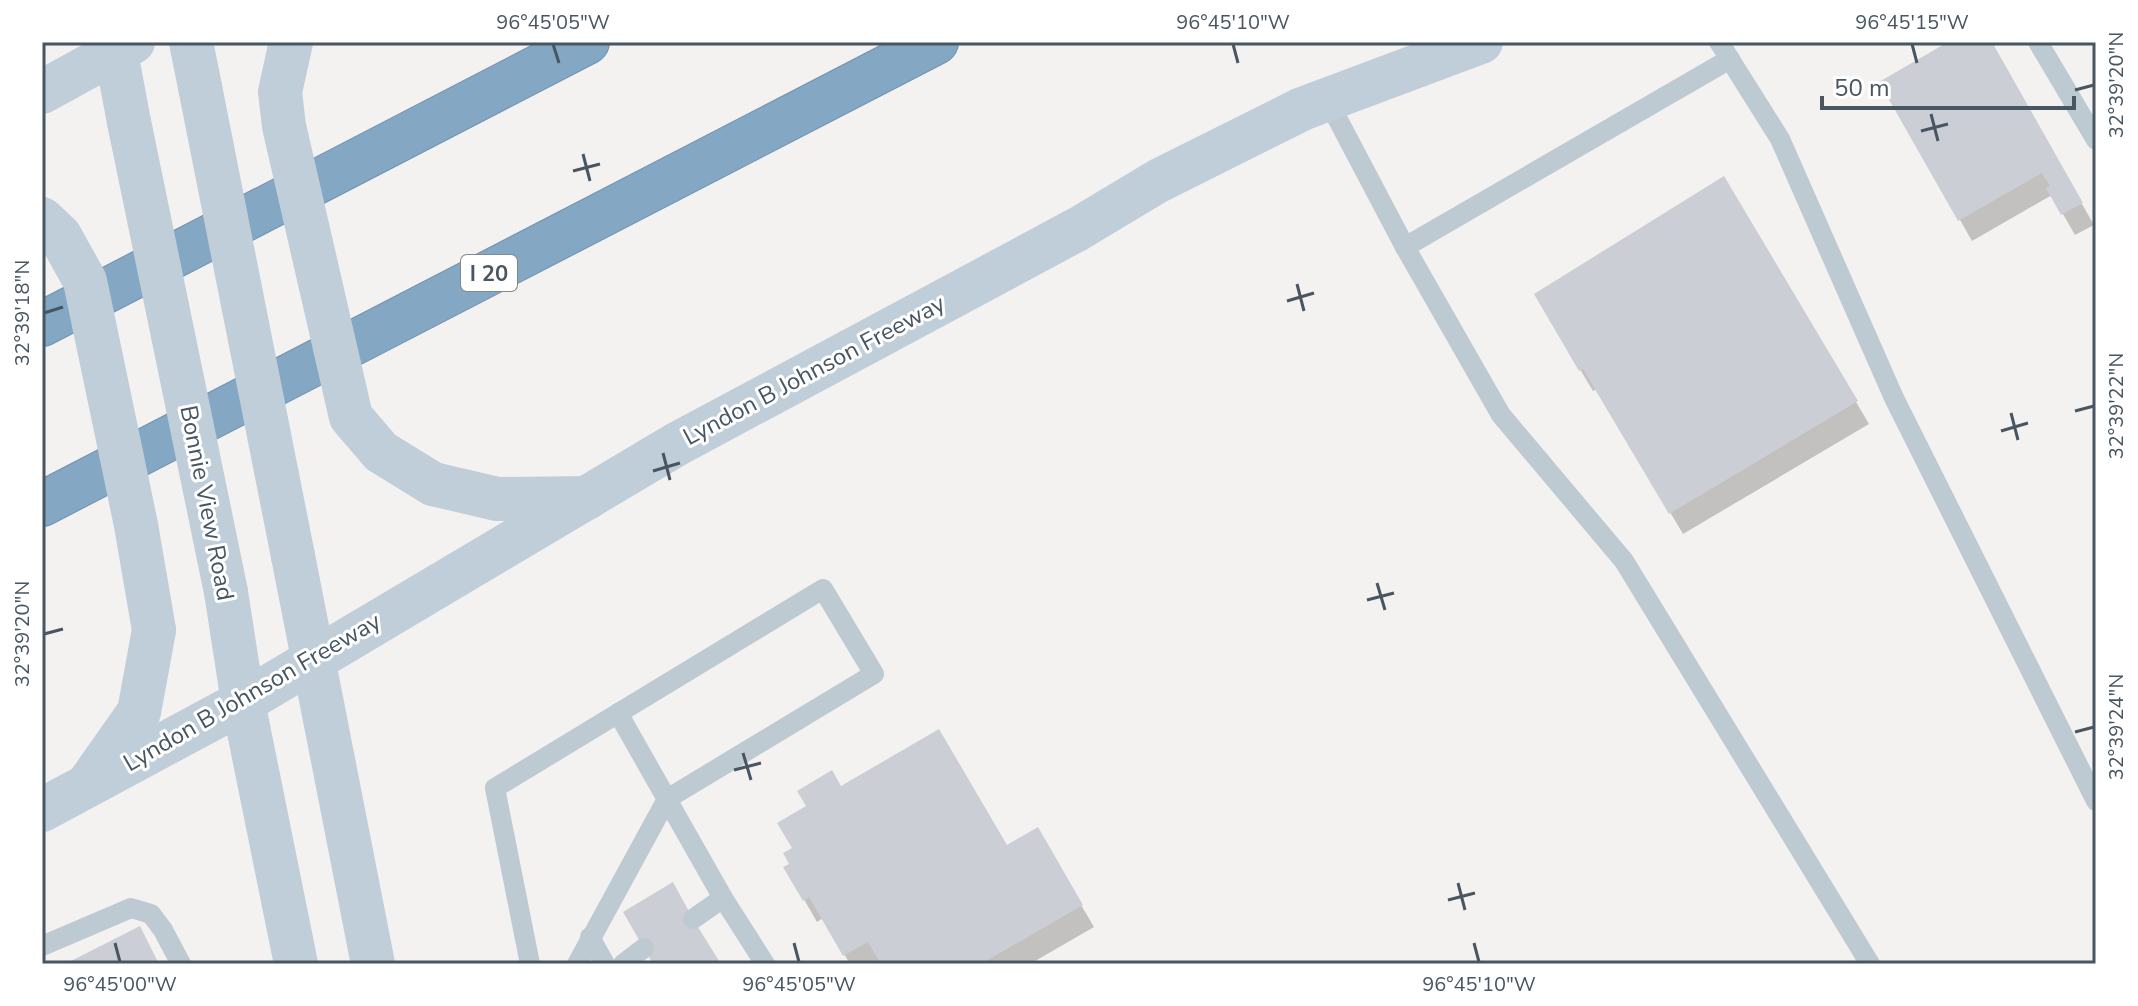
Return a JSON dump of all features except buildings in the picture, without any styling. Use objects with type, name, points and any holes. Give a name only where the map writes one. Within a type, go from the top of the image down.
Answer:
[{"type":"highway","points":[[42,324],[587,42]]},
{"type":"highway","name":"I 20","points":[[42,504],[936,42]]},
{"type":"main road","points":[[191,42],[373,964]]},
{"type":"main road","points":[[291,42],[280,92],[284,126],[351,417],[381,452],[433,484],[497,499],[589,498]]},
{"type":"main road","name":"Lyndon B Johnson Freeway","points":[[42,810],[243,702],[677,444],[1078,229],[1158,181],[1232,142],[1327,99],[1481,42]]},
{"type":"main road","points":[[42,92],[121,45]]},
{"type":"main road","name":"Bonnie View Road","points":[[121,45],[129,122],[226,592],[243,702],[296,964]]},
{"type":"main road","points":[[42,219],[60,236],[85,281],[136,525],[154,630],[139,712],[87,785]]},
{"type":"lane","points":[[2038,42],[2096,140]]},
{"type":"lane","points":[[1405,247],[1724,51],[1780,139],[1894,398],[2096,801]]},
{"type":"lane","points":[[1327,99],[1405,247],[1501,415],[1624,561],[1870,964]]},
{"type":"lane","points":[[530,964],[495,788],[823,589],[874,674],[667,799],[577,964]]},
{"type":"lane","points":[[618,713],[760,959],[737,964]]},
{"type":"lane","points":[[693,919],[723,898]]},
{"type":"lane","points":[[42,946],[131,908],[151,914],[181,964]]},
{"type":"lane","points":[[590,937],[605,964]]},
{"type":"lane","points":[[623,964],[644,948]]}]
